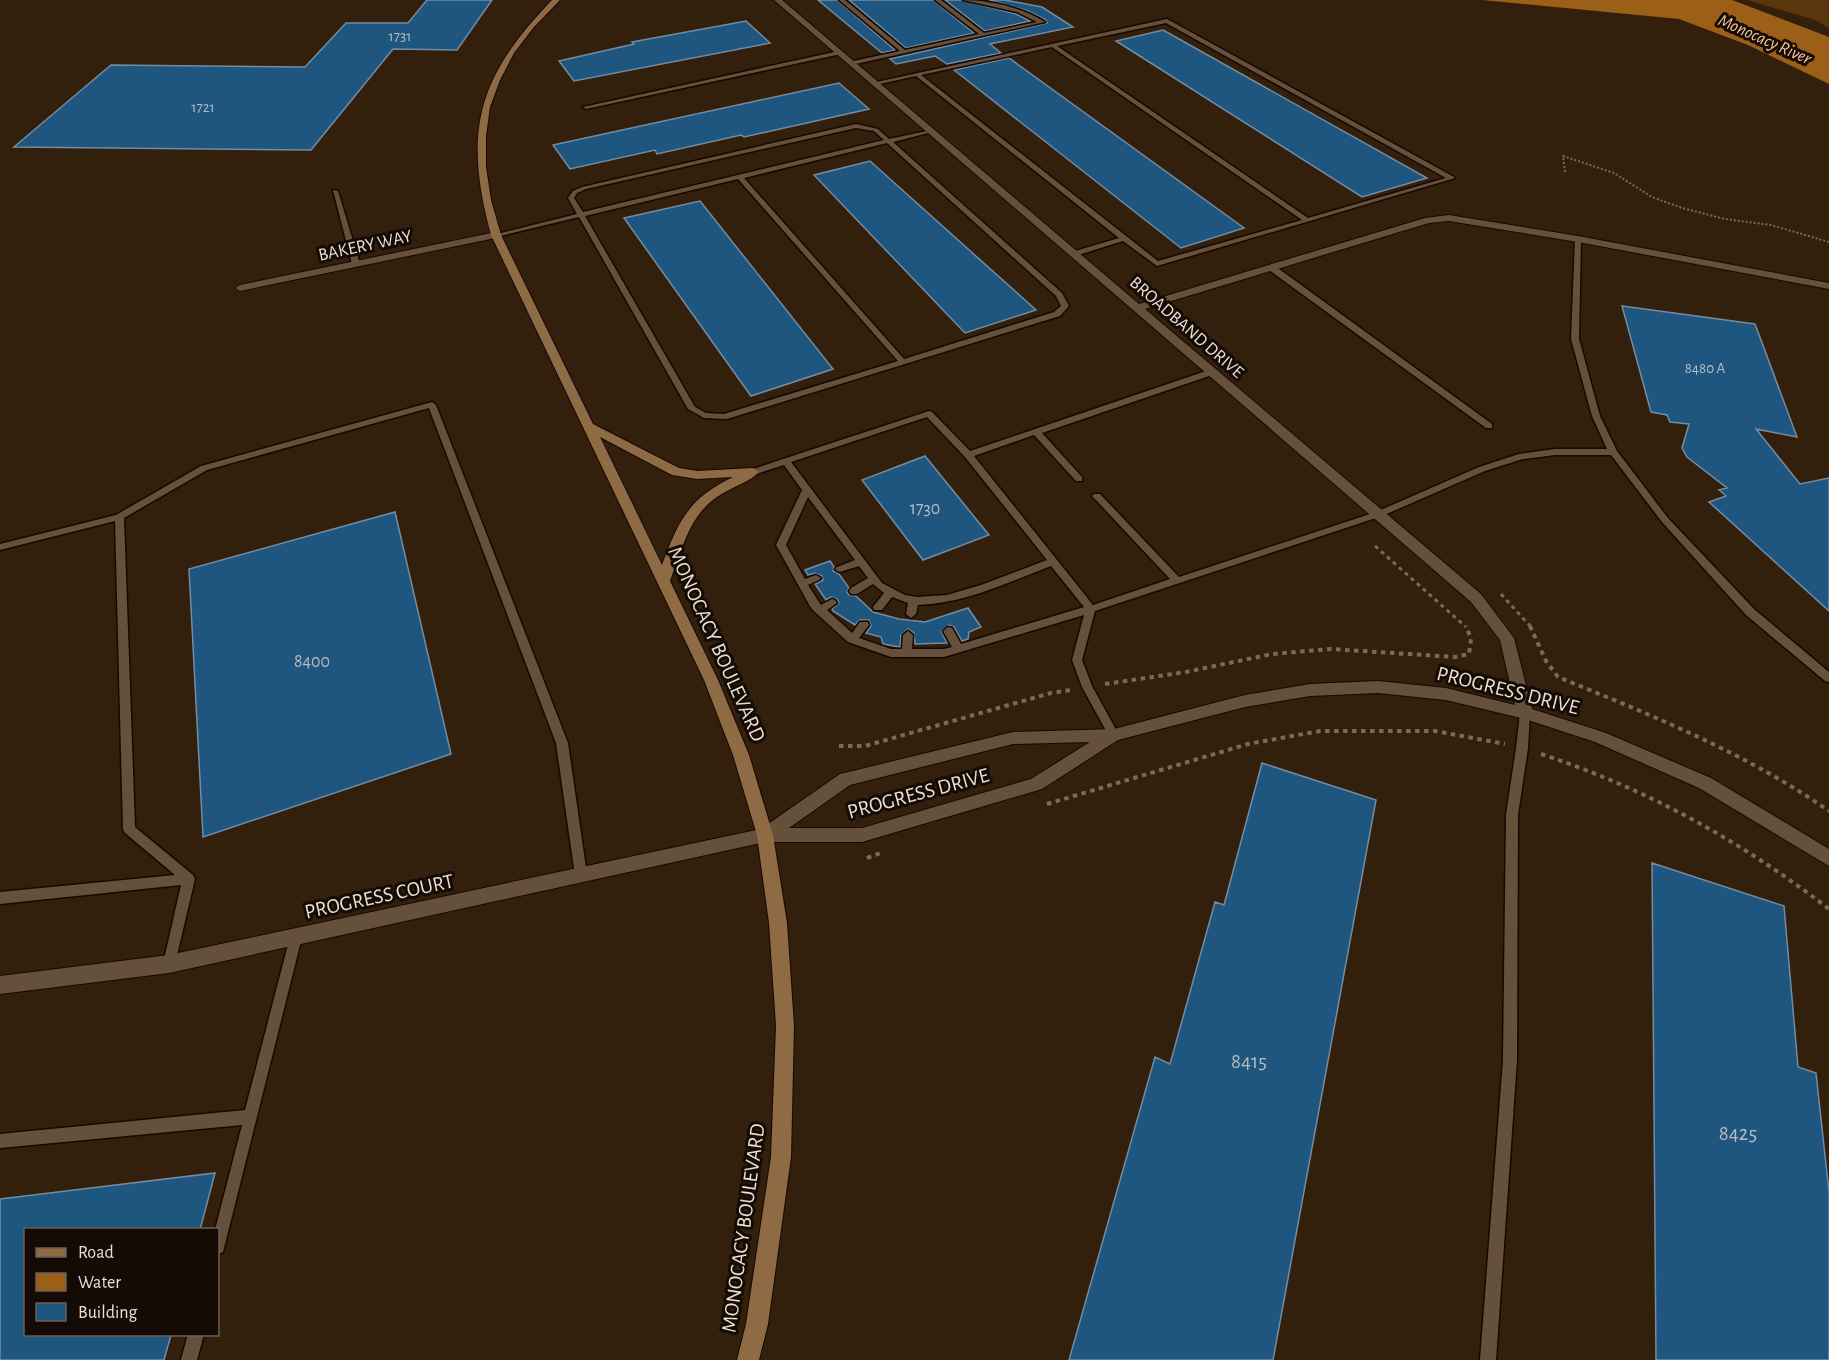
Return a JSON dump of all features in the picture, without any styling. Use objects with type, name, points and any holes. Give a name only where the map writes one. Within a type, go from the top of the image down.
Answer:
[{"type":"main road","name":"MONOCACY BOULEVARD","points":[[556,0],[527,30],[510,52],[497,75],[481,123],[482,180],[496,235],[711,680],[741,755],[765,835],[778,923],[785,1038],[781,1157],[757,1324],[748,1360]]},
{"type":"main road","points":[[588,426],[676,472],[697,475],[753,472]]},
{"type":"main road","points":[[663,582],[689,517],[697,507],[713,493],[753,472]]},
{"type":"street","name":"BROADBAND DRIVE","points":[[778,0],[1476,598],[1507,638],[1525,713]]},
{"type":"street","points":[[1137,308],[1428,220],[1449,218],[1578,239],[1829,286]]},
{"type":"street","name":"BAKERY WAY","points":[[240,288],[496,235]]},
{"type":"street","name":"PROGRESS DRIVE","points":[[765,835],[846,779],[1013,738],[1114,735],[1245,701],[1310,690],[1378,687],[1446,694],[1525,713],[1600,738],[1656,760],[1753,810],[1829,858]]},
{"type":"street","name":"PROGRESS DRIVE","points":[[765,835],[862,835],[1036,784],[1114,735]]},
{"type":"street","name":"PROGRESS COURT","points":[[0,985],[169,964],[765,835]]},
{"type":"lane","points":[[842,0],[904,52]]},
{"type":"lane","points":[[938,0],[983,35]]},
{"type":"lane","points":[[851,63],[1042,22],[1019,11],[966,0]]},
{"type":"lane","points":[[875,82],[1167,21],[1452,178],[1157,264],[917,74]]},
{"type":"lane","points":[[1053,45],[1307,220]]},
{"type":"lane","points":[[586,107],[839,53]]},
{"type":"lane","points":[[856,126],[876,129],[1059,296],[1065,306],[1057,314],[724,417],[704,415],[692,409],[580,215],[571,198],[575,192],[584,188],[856,126]]},
{"type":"lane","points":[[496,235],[930,131]]},
{"type":"lane","points":[[740,177],[903,362]]},
{"type":"lane","points":[[334,191],[356,264]]},
{"type":"lane","points":[[1075,254],[1125,238]]},
{"type":"lane","points":[[1578,239],[1575,339],[1596,416],[1613,452],[1665,520],[1750,612],[1829,678]]},
{"type":"lane","points":[[1272,268],[1488,426]]},
{"type":"lane","points":[[968,455],[1212,372]]},
{"type":"lane","points":[[0,547],[119,517],[204,468],[432,405],[562,743],[581,875]]},
{"type":"lane","points":[[753,472],[929,414],[968,455],[1091,609]]},
{"type":"lane","points":[[1036,432],[1079,478]]},
{"type":"lane","points":[[807,489],[782,545],[820,610],[852,639],[891,654],[944,653],[1091,609],[1379,514],[1482,469],[1522,456],[1555,452],[1613,452]]},
{"type":"lane","points":[[786,462],[874,579],[896,596],[914,600],[943,600],[1054,561]]},
{"type":"lane","points":[[1097,496],[1177,581]]},
{"type":"lane","points":[[119,517],[129,829],[189,879]]},
{"type":"lane","points":[[840,569],[861,561]]},
{"type":"lane","points":[[803,583],[816,578]]},
{"type":"lane","points":[[854,591],[874,579]]},
{"type":"lane","points":[[878,607],[890,592]]},
{"type":"lane","points":[[911,614],[914,600]]},
{"type":"lane","points":[[935,601],[939,613]]},
{"type":"lane","points":[[820,610],[832,603]]},
{"type":"lane","points":[[1091,609],[1077,660],[1087,687],[1114,735]]},
{"type":"lane","points":[[852,639],[864,625]]},
{"type":"lane","points":[[948,631],[958,648]]},
{"type":"lane","points":[[907,653],[908,635]]},
{"type":"lane","points":[[1488,1360],[1510,1060],[1512,815],[1525,713]]},
{"type":"lane","points":[[0,898],[189,879]]},
{"type":"lane","points":[[169,964],[189,879]]},
{"type":"lane","points":[[219,1243],[296,937]]},
{"type":"lane","points":[[0,1141],[250,1117]]},
{"type":"lane","points":[[189,1360],[196,1336]]},
{"type":"path","points":[[1565,172],[1563,156],[1605,169],[1653,197],[1682,208],[1725,219],[1771,225],[1829,242]]},
{"type":"path","points":[[839,746],[865,746],[1052,693],[1186,672],[1272,654],[1331,649],[1455,657],[1470,654],[1472,639],[1465,624],[1375,546]]},
{"type":"path","points":[[1498,591],[1515,606],[1532,627],[1549,669],[1558,677],[1673,724],[1793,786],[1829,812]]},
{"type":"path","points":[[1043,805],[1248,744],[1320,731],[1435,731],[1522,748],[1581,766],[1664,802],[1735,842],[1829,909]]},
{"type":"path","points":[[867,858],[890,850]]},
{"type":"shaded area","points":[[1747,0],[1829,0],[1829,28],[1815,20]]},
{"type":"water","name":"Monocacy River","points":[[1482,0],[1732,0],[1829,37],[1829,84],[1748,45],[1679,19]]},
{"type":"building","points":[[427,0],[492,0],[457,50],[393,49],[311,150],[14,147],[111,65],[305,67],[346,23],[408,23]]},
{"type":"building","points":[[818,0],[837,0],[895,50],[882,53]]},
{"type":"building","points":[[849,0],[933,0],[974,33],[906,48]]},
{"type":"building","points":[[945,0],[961,0],[1016,14],[1030,21],[985,31]]},
{"type":"building","points":[[989,0],[1005,0],[1042,7],[1073,27],[990,44],[1001,53],[947,64],[935,56],[896,64],[890,59],[1047,23],[1046,20],[1028,11]]},
{"type":"building","points":[[746,21],[770,43],[574,81],[559,61],[634,44],[632,42]]},
{"type":"building","points":[[1163,30],[1427,178],[1362,197],[1116,41]]},
{"type":"building","points":[[1009,58],[1244,228],[1181,248],[954,70]]},
{"type":"building","points":[[839,83],[869,109],[744,137],[741,135],[657,154],[655,150],[570,169],[553,145]]},
{"type":"building","points":[[870,161],[1036,310],[965,333],[814,175]]},
{"type":"building","points":[[700,201],[833,369],[751,396],[624,218]]},
{"type":"building","points":[[1622,306],[1755,324],[1797,437],[1756,429],[1800,484],[1829,478],[1829,611],[1709,502],[1726,496],[1719,490],[1727,488],[1687,457],[1682,448],[1689,424],[1670,422],[1667,415],[1651,412]]},
{"type":"building","points":[[925,456],[989,535],[923,560],[862,480]]},
{"type":"building","points":[[395,512],[451,754],[203,837],[189,569]]},
{"type":"building","points":[[830,561],[834,567],[833,571],[839,574],[849,588],[847,592],[849,595],[856,596],[873,612],[899,619],[925,622],[968,608],[981,627],[969,632],[968,639],[962,641],[954,627],[949,625],[941,631],[947,643],[915,644],[914,633],[908,629],[901,635],[900,647],[883,644],[881,637],[866,633],[871,626],[869,620],[860,620],[855,625],[833,611],[832,609],[839,603],[837,599],[831,597],[826,600],[815,584],[823,580],[822,576],[815,573],[808,575],[805,570]]},
{"type":"building","points":[[1262,763],[1376,800],[1273,1360],[1069,1360],[1155,1057],[1170,1064],[1215,902],[1224,905]]},
{"type":"building","points":[[1652,863],[1784,906],[1798,1067],[1816,1073],[1829,1192],[1829,1360],[1656,1360]]},
{"type":"building","points":[[215,1173],[201,1228],[24,1228],[24,1336],[171,1336],[164,1360],[0,1360],[0,1199]]}]
